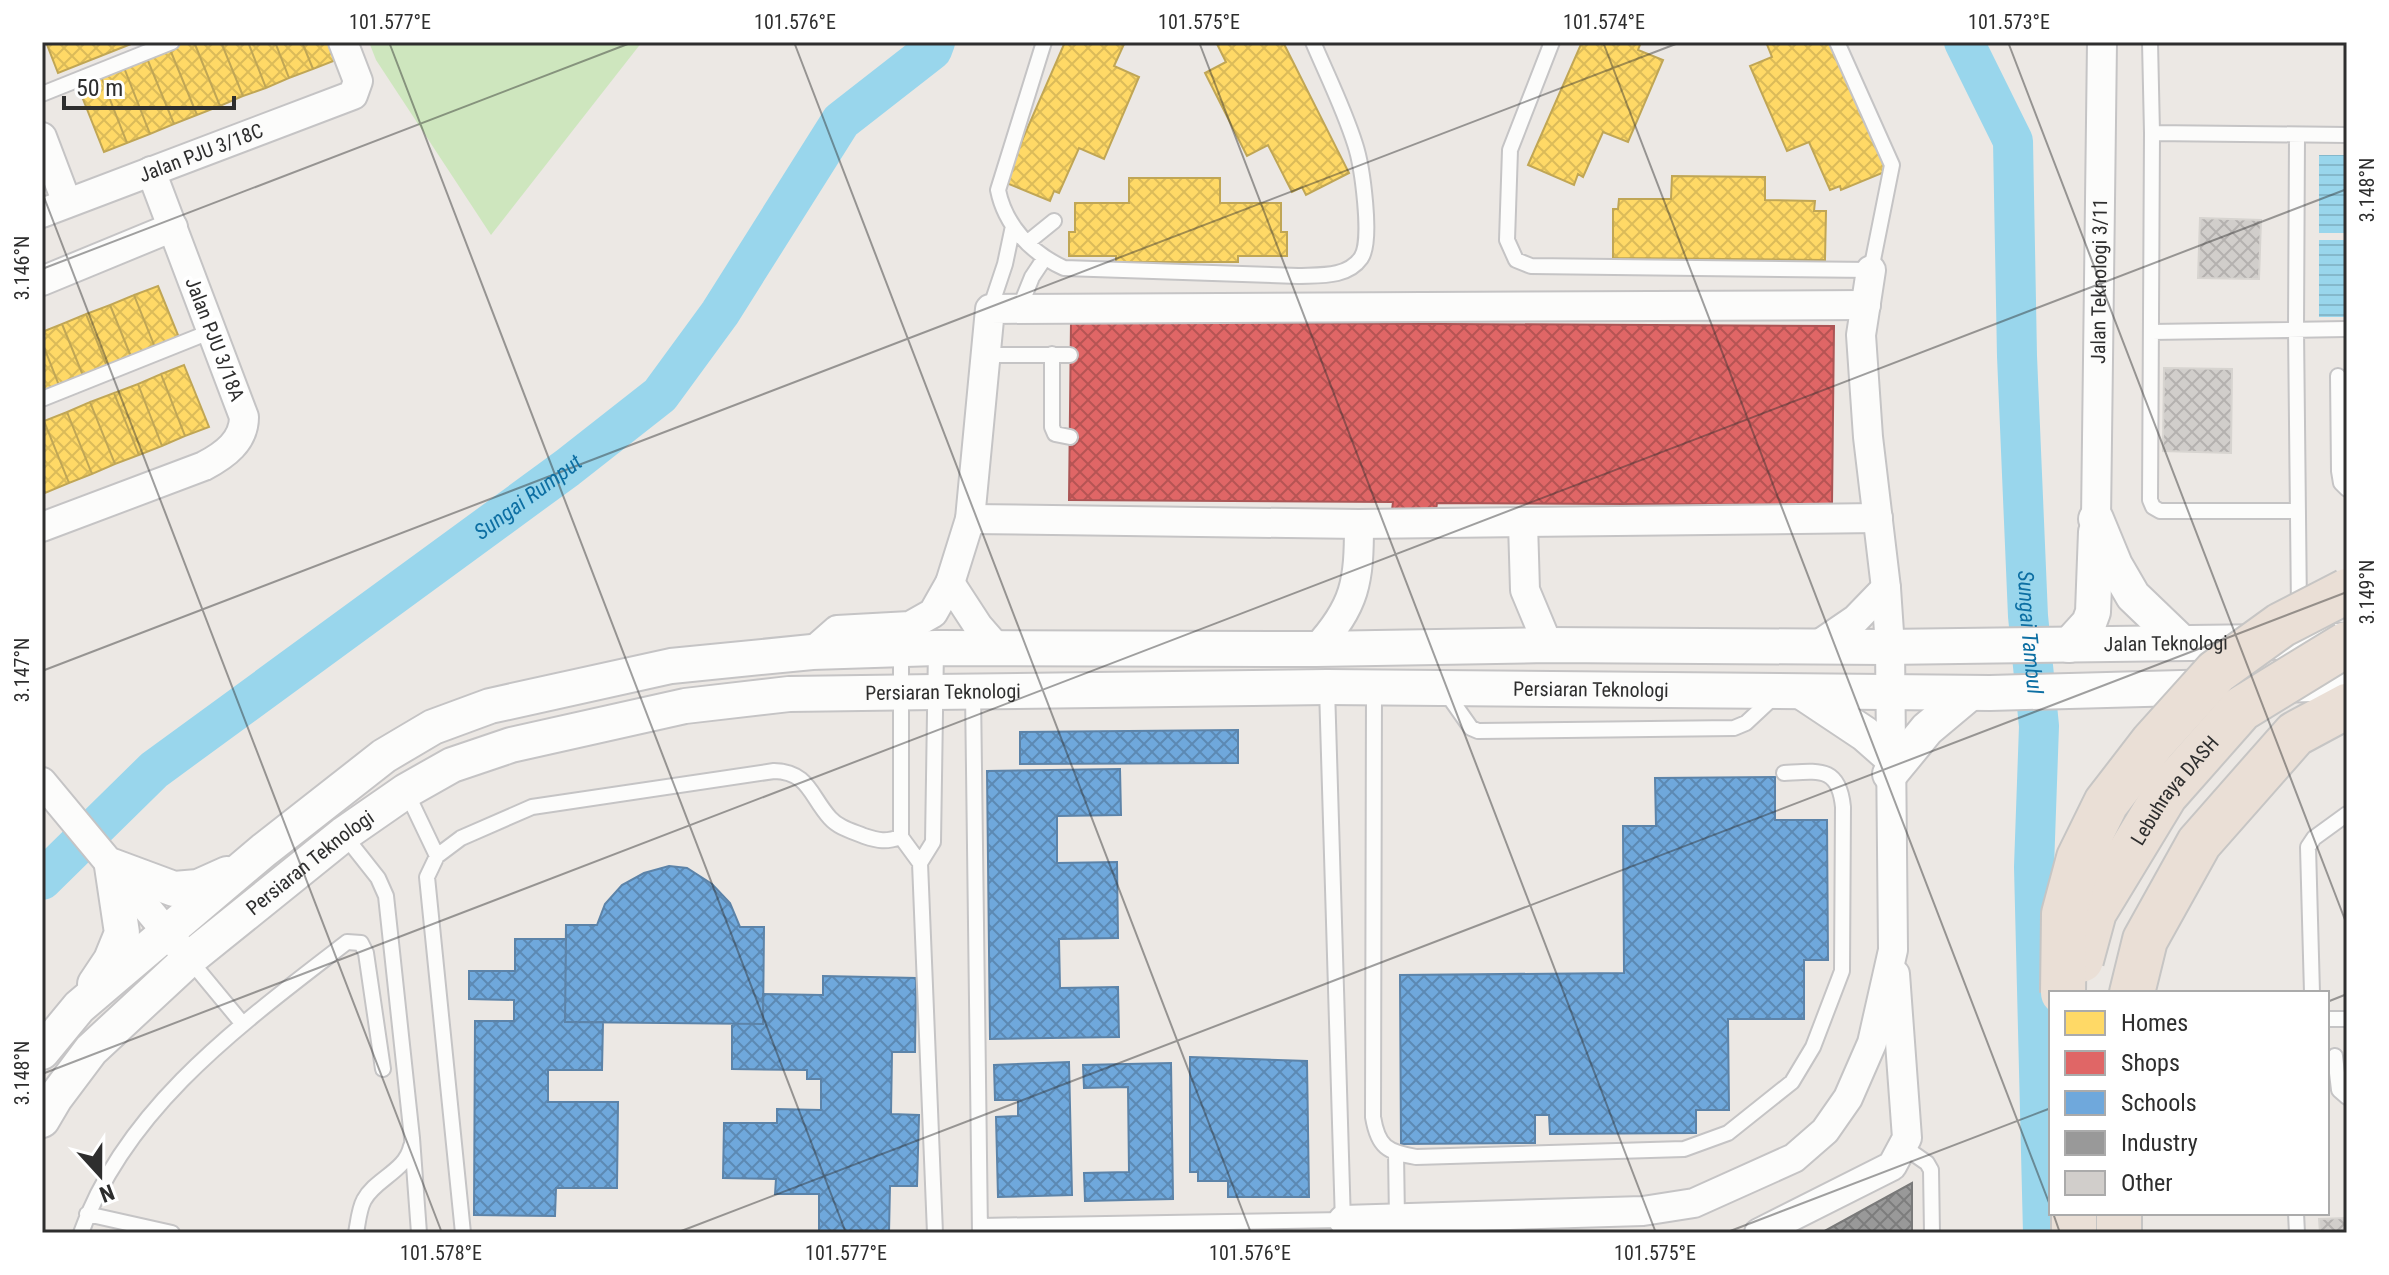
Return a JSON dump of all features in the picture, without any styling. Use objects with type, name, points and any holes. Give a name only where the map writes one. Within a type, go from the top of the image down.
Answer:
[{"type":"highway","points":[[2063,991],[2064,914],[2079,858],[2106,803],[2153,742],[2216,672],[2281,625],[2347,591]]},
{"type":"highway","name":"Lebuhraya DASH","points":[[2072,991],[2094,912],[2165,795],[2241,709],[2347,643]]},
{"type":"highway","points":[[2132,991],[2145,940],[2199,843],[2295,734],[2347,706]]},
{"type":"highway","points":[[2244,792],[2318,740],[2347,728]]},
{"type":"street","name":"Jalan PJU 3/18C","points":[[54,208],[353,95],[358,81],[343,42]]},
{"type":"street","name":"Jalan Teknologi 3/11","points":[[2096,519],[2102,42]]},
{"type":"street","points":[[42,137],[54,208]]},
{"type":"street","name":"Jalan PJU 3/18A","points":[[42,527],[204,466],[222,457],[244,429],[244,417],[151,171]]},
{"type":"street","points":[[42,281],[173,227]]},
{"type":"street","points":[[1759,1233],[1892,1166],[1907,1138],[1901,1023],[1893,950],[1890,647],[1868,437],[1861,335],[1871,270]]},
{"type":"street","points":[[812,652],[837,630],[910,626],[933,613],[950,583],[970,519],[990,309],[1866,305]]},
{"type":"street","points":[[970,519],[1359,524],[1878,518]]},
{"type":"street","points":[[2096,519],[2115,565],[2133,596],[2182,643]]},
{"type":"street","points":[[2063,645],[2089,623],[2093,612],[2096,519]]},
{"type":"street","points":[[1523,523],[1525,590],[1548,645]]},
{"type":"street","points":[[1316,649],[1345,614],[1355,589],[1359,524]]},
{"type":"street","points":[[950,583],[978,626],[998,649]]},
{"type":"street","points":[[1815,647],[1856,619],[1886,588]]},
{"type":"street","name":"Jalan Teknologi","points":[[1985,646],[2347,643]]},
{"type":"street","name":"Persiaran Teknologi","points":[[42,1052],[79,1007],[264,850],[384,756],[433,727],[490,706],[671,666],[812,652],[936,648],[1985,646]]},
{"type":"street","points":[[1890,765],[1927,729],[1980,693],[2347,683]]},
{"type":"street","name":"Persiaran Teknologi","points":[[42,1120],[91,1050],[189,959],[344,834],[406,791],[452,765],[511,745],[685,706],[789,694],[1327,687],[1980,693]]},
{"type":"street","points":[[1790,692],[1865,734],[1890,765]]},
{"type":"street","points":[[42,782],[189,959]]},
{"type":"street","points":[[107,859],[174,889],[198,887],[264,850]]},
{"type":"street","points":[[79,1007],[111,960],[122,933],[107,859]]},
{"type":"street","points":[[1343,1227],[1397,1219],[1643,1211],[1694,1203],[1794,1158],[1825,1131],[1848,1098],[1872,1043],[1893,950]]},
{"type":"lane","points":[[42,94],[172,42]]},
{"type":"lane","points":[[1044,42],[998,190],[1003,213],[1044,259],[1064,268],[1298,276],[1347,270],[1361,259],[1368,229],[1356,145],[1313,42]]},
{"type":"lane","points":[[1552,42],[1510,150],[1507,240],[1516,260],[1531,266],[1871,270],[1892,165],[1837,42]]},
{"type":"lane","points":[[2150,42],[2150,500],[2153,507],[2160,511],[2297,511]]},
{"type":"lane","points":[[2152,133],[2347,135]]},
{"type":"lane","points":[[2297,135],[2300,642]]},
{"type":"lane","points":[[1028,242],[1054,221]]},
{"type":"lane","points":[[990,309],[1005,264],[1013,226]]},
{"type":"lane","points":[[1019,309],[1032,277],[1044,259]]},
{"type":"lane","points":[[2151,332],[2347,329]]},
{"type":"lane","points":[[42,399],[212,331]]},
{"type":"lane","points":[[1052,354],[1052,427],[1055,434],[1070,437]]},
{"type":"lane","points":[[985,355],[1070,355]]},
{"type":"lane","points":[[2338,376],[2342,400],[2339,478],[2347,489]]},
{"type":"lane","points":[[920,863],[933,842],[936,648]]},
{"type":"lane","points":[[901,649],[901,837],[920,863],[935,1233]]},
{"type":"lane","points":[[973,692],[980,1230],[1343,1227],[1327,687]]},
{"type":"lane","points":[[1374,688],[1373,1117],[1380,1141],[1385,1148],[1396,1153],[1416,1157],[1684,1149],[1728,1133],[1792,1082],[1813,1047],[1842,971],[1843,807],[1838,783],[1827,773],[1784,773]]},
{"type":"lane","points":[[463,1233],[427,877],[437,856],[461,838],[532,807],[774,771],[787,771],[800,778],[831,819],[845,829],[884,843],[901,837]]},
{"type":"lane","points":[[406,791],[437,856]]},
{"type":"lane","points":[[2312,991],[2308,847],[2314,838],[2347,814]]},
{"type":"lane","points":[[344,834],[378,878],[386,896],[419,1233]]},
{"type":"lane","points":[[81,1233],[87,1214],[117,1163],[167,1095],[242,1023],[347,942],[361,943],[366,953],[383,1069]]},
{"type":"lane","points":[[189,959],[242,1023]]},
{"type":"lane","points":[[2336,1056],[2339,1090],[2347,1097]]},
{"type":"lane","points":[[356,1233],[363,1201],[400,1166],[410,1152],[412,1138]]},
{"type":"lane","points":[[1904,1147],[1927,1163],[1931,1170],[1932,1233]]},
{"type":"lane","points":[[1396,1153],[1397,1219]]},
{"type":"lane","points":[[87,1214],[172,1233]]},
{"type":"green space","points":[[369,42],[642,42],[491,235],[376,60]]},
{"type":"water","points":[[2319,155],[2347,155],[2347,233],[2319,233]]},
{"type":"water","points":[[2319,240],[2347,240],[2347,317],[2319,317]]},
{"type":"building: Homes","points":[[46,42],[136,42],[58,73]]},
{"type":"building: Homes","points":[[181,42],[194,42],[220,106],[197,115],[169,47]]},
{"type":"building: Homes","points":[[194,42],[221,42],[243,96],[220,106]]},
{"type":"building: Homes","points":[[221,42],[248,42],[266,88],[243,96]]},
{"type":"building: Homes","points":[[248,42],[275,42],[289,78],[266,88]]},
{"type":"building: Homes","points":[[275,42],[302,42],[313,69],[289,78]]},
{"type":"building: Homes","points":[[302,42],[329,42],[336,60],[313,69]]},
{"type":"building: Homes","points":[[1065,42],[1125,42],[1114,66],[1139,77],[1104,159],[1079,148],[1059,193],[1054,191],[1050,201],[1004,182]]},
{"type":"building: Homes","points":[[1216,42],[1283,42],[1349,173],[1306,195],[1302,187],[1292,192],[1268,145],[1247,156],[1205,73],[1226,62]]},
{"type":"building: Homes","points":[[1582,42],[1641,42],[1638,50],[1663,60],[1628,142],[1603,132],[1583,177],[1578,174],[1574,185],[1528,165]]},
{"type":"building: Homes","points":[[1766,42],[1831,42],[1887,171],[1841,190],[1840,186],[1830,190],[1809,142],[1787,151],[1750,66],[1772,57]]},
{"type":"building: Homes","points":[[169,47],[197,115],[174,124],[146,56]]},
{"type":"building: Homes","points":[[146,56],[174,124],[150,134],[123,65]]},
{"type":"building: Homes","points":[[123,65],[150,134],[127,143],[100,74]]},
{"type":"building: Homes","points":[[100,74],[127,143],[104,152],[77,84]]},
{"type":"building: Homes","points":[[1672,176],[1765,177],[1765,200],[1815,201],[1814,211],[1826,211],[1825,260],[1613,258],[1613,209],[1618,209],[1619,199],[1671,199]]},
{"type":"building: Homes","points":[[1129,178],[1220,178],[1220,203],[1281,203],[1281,232],[1287,232],[1287,256],[1238,256],[1238,262],[1116,262],[1116,256],[1069,256],[1069,232],[1075,232],[1075,203],[1129,203]]},
{"type":"building: Homes","points":[[158,286],[180,340],[156,350],[134,295]]},
{"type":"building: Homes","points":[[134,295],[156,350],[132,359],[110,305]]},
{"type":"building: Homes","points":[[110,305],[132,359],[108,369],[86,314]]},
{"type":"building: Homes","points":[[86,314],[108,369],[84,378],[62,324]]},
{"type":"building: Homes","points":[[62,324],[84,378],[60,388],[42,342],[42,332]]},
{"type":"building: Homes","points":[[42,342],[60,388],[42,395]]},
{"type":"building: Homes","points":[[184,365],[209,427],[185,436],[161,374]]},
{"type":"building: Homes","points":[[161,374],[185,436],[162,446],[138,384]]},
{"type":"building: Homes","points":[[138,384],[162,446],[139,455],[114,393]]},
{"type":"building: Homes","points":[[114,393],[139,455],[115,464],[90,402]]},
{"type":"building: Homes","points":[[90,402],[115,464],[92,474],[67,412]]},
{"type":"building: Homes","points":[[67,412],[92,474],[69,483],[44,421]]},
{"type":"building: Homes","points":[[44,421],[69,483],[45,493],[42,485]]},
{"type":"building: Shops","points":[[1071,322],[1834,326],[1832,505],[1437,503],[1436,510],[1392,510],[1393,502],[1069,500]]},
{"type":"building: Schools","points":[[1238,730],[1238,763],[1020,764],[1020,732]]},
{"type":"building: Schools","points":[[1120,769],[1121,815],[1057,816],[1057,863],[1117,862],[1118,938],[1059,939],[1060,988],[1118,987],[1119,1037],[990,1039],[987,771]]},
{"type":"building: Schools","points":[[1775,777],[1775,820],[1827,820],[1828,960],[1804,960],[1804,1019],[1728,1019],[1729,1110],[1696,1110],[1696,1133],[1550,1134],[1549,1115],[1535,1115],[1535,1143],[1401,1144],[1400,975],[1624,973],[1623,826],[1656,826],[1655,778]]},
{"type":"building: Schools","points":[[669,866],[687,868],[712,884],[730,903],[740,927],[764,927],[763,1024],[565,1022],[566,925],[597,925],[605,904],[622,885],[644,873]]},
{"type":"building: Schools","points":[[515,939],[566,939],[565,1022],[603,1022],[602,1070],[548,1070],[548,1102],[618,1102],[617,1188],[556,1188],[555,1216],[474,1215],[475,1021],[514,1021],[514,1000],[469,999],[469,971],[515,971]]},
{"type":"building: Schools","points":[[823,976],[916,978],[915,1052],[892,1052],[891,1114],[919,1115],[917,1186],[890,1186],[889,1233],[819,1233],[819,1194],[775,1194],[776,1179],[723,1178],[724,1123],[777,1123],[777,1109],[821,1110],[821,1079],[807,1079],[807,1070],[732,1069],[732,1024],[763,1024],[763,994],[823,995]]},
{"type":"building: Schools","points":[[1190,1057],[1307,1061],[1309,1197],[1228,1197],[1228,1181],[1198,1181],[1198,1172],[1190,1172]]},
{"type":"building: Schools","points":[[1069,1062],[1072,1195],[998,1197],[996,1117],[1018,1116],[1018,1100],[995,1100],[994,1065]]},
{"type":"building: Schools","points":[[1171,1063],[1173,1199],[1085,1201],[1084,1173],[1129,1172],[1128,1087],[1084,1088],[1083,1065]]},
{"type":"building: Industry","points":[[1912,1183],[1912,1233],[1821,1233]]},
{"type":"building: Other","points":[[2200,218],[2261,220],[2259,279],[2198,278]]},
{"type":"building: Other","points":[[2164,368],[2232,369],[2231,453],[2163,451]]},
{"type":"building: Other","points":[[2347,1218],[2347,1233],[2320,1233],[2319,1219]]},
{"type":"waterway","name":"Sungai Rumput","points":[[42,880],[154,770],[567,468],[660,395],[720,313],[841,121],[932,50],[935,42]]},
{"type":"waterway","name":"Sungai Tambul","points":[[1964,42],[2013,141],[2017,356],[2028,616],[2039,726],[2034,867],[2043,1233]]}]
